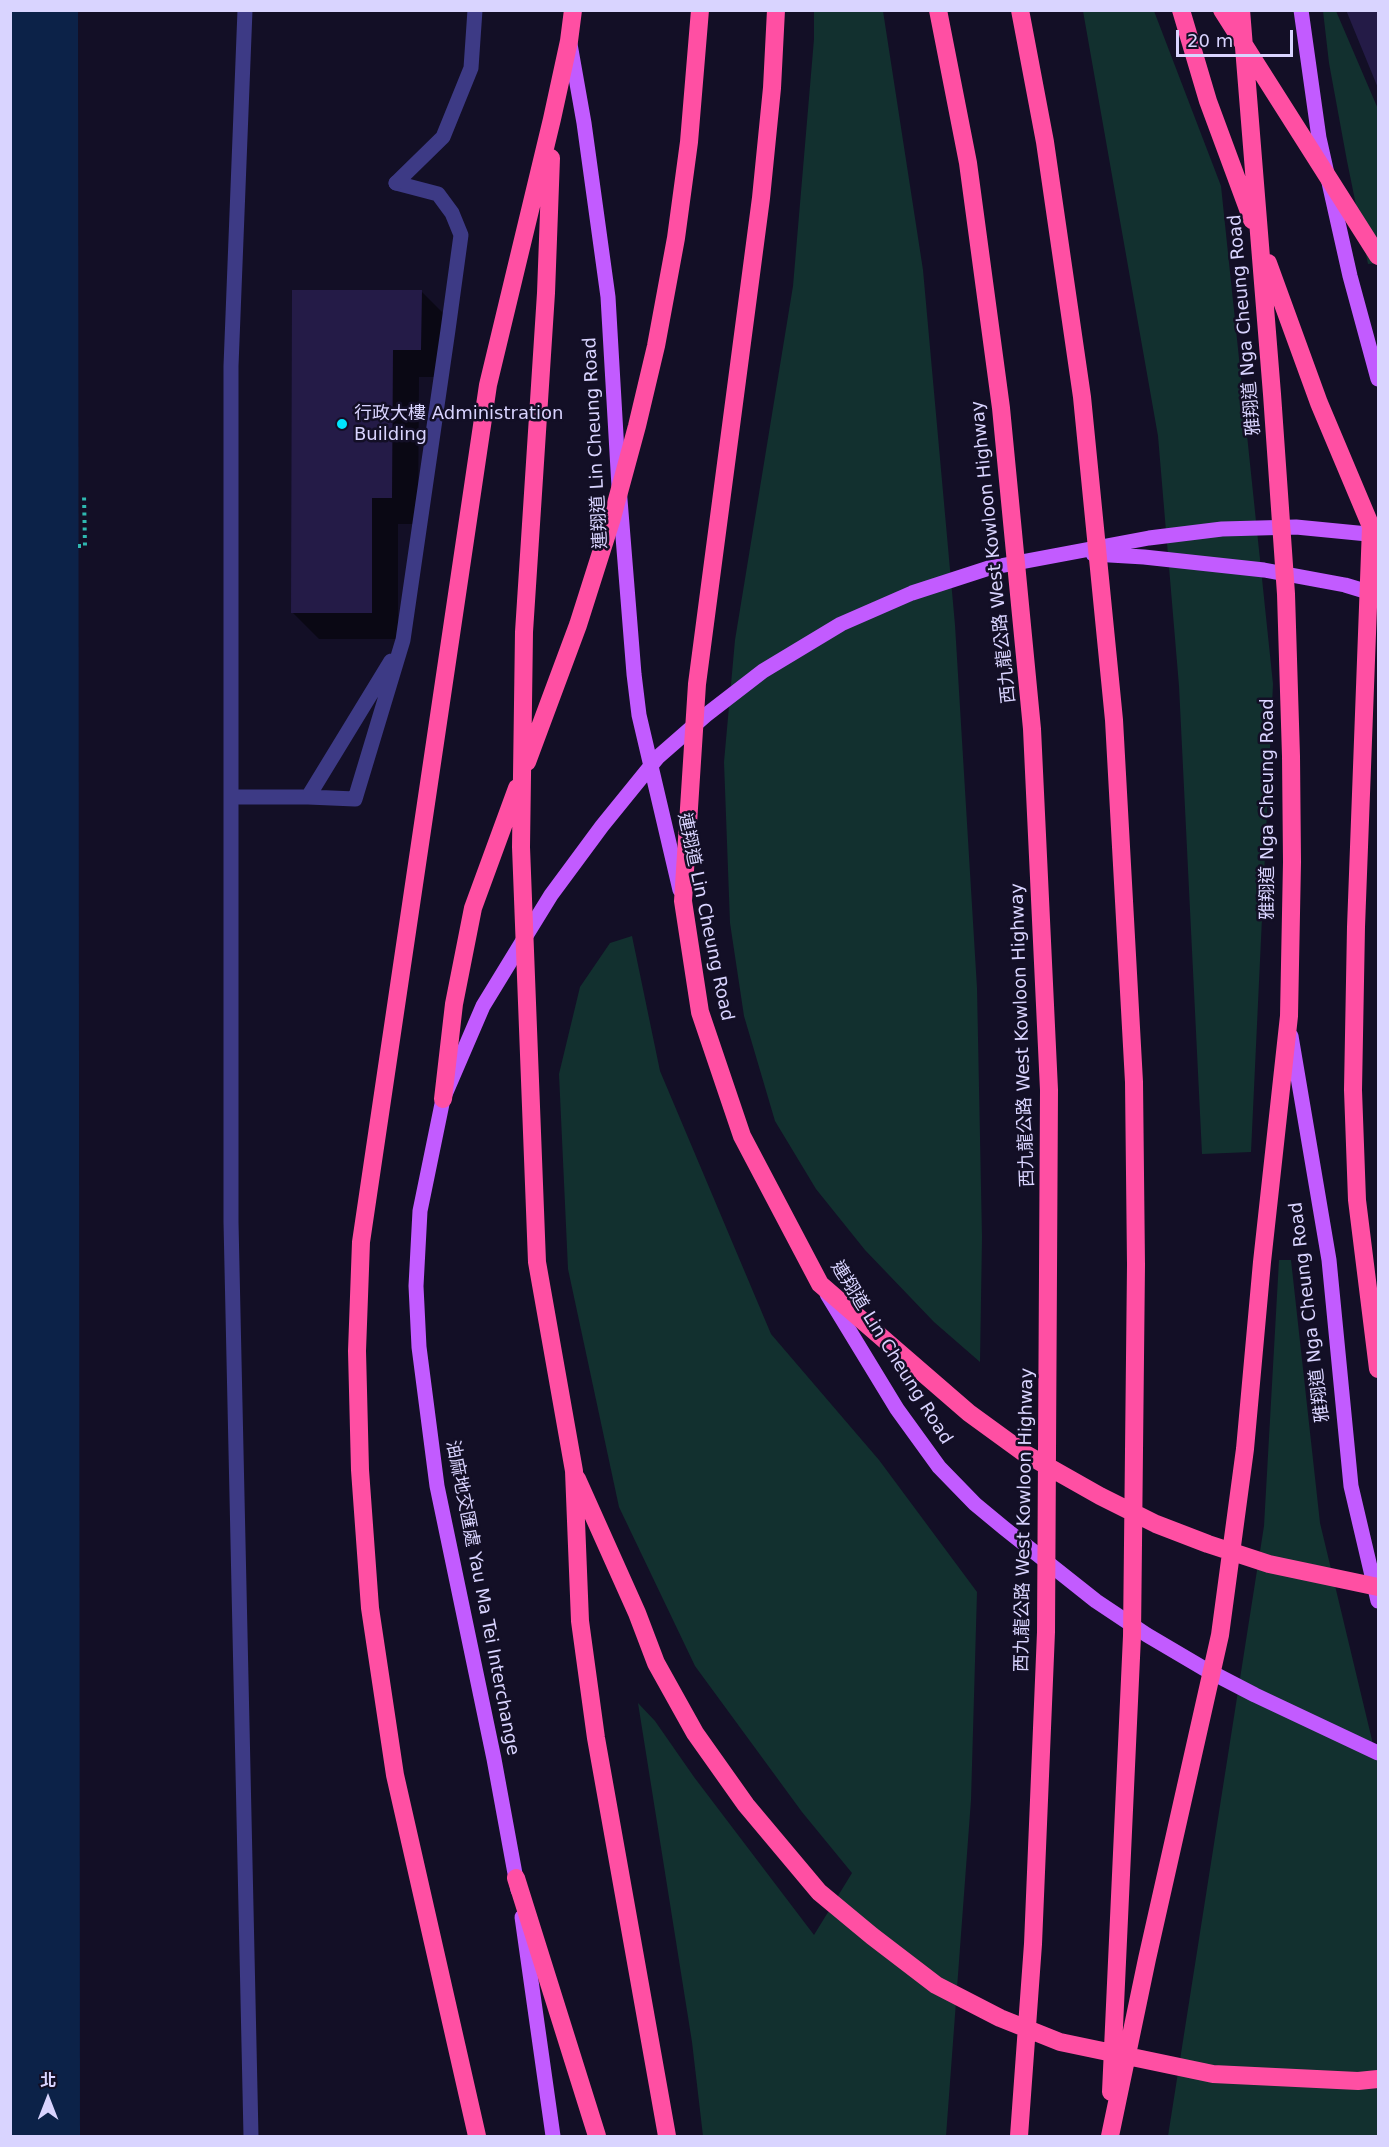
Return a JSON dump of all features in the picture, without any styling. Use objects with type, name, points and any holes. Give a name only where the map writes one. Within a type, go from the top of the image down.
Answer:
[{"type":"highway","name":"連翔道 Lin Cheung Road","points":[[569,41],[573,10]]},
{"type":"highway","points":[[442,1100],[454,1004],[473,908],[578,626],[612,518],[656,346],[676,238],[690,142],[700,10]]},
{"type":"highway","points":[[683,901],[697,684],[761,198],[772,88],[776,10]]},
{"type":"highway","name":"西九龍公路 West Kowloon Highway","points":[[939,10],[968,163],[1001,408],[1032,729],[1049,1090],[1046,1632],[1033,1944],[1019,2136]]},
{"type":"highway","points":[[1020,10],[1045,142],[1082,397],[1114,720],[1134,1082],[1136,1265],[1132,1636],[1109,2136]]},
{"type":"highway","points":[[1181,10],[1208,100],[1318,403],[1376,535],[1356,927],[1353,1090],[1357,1200],[1378,1369]]},
{"type":"highway","points":[[1222,10],[1378,256]]},
{"type":"highway","name":"雅翔道 Nga Cheung Road","points":[[1241,10],[1286,594],[1292,862],[1288,1016]]},
{"type":"highway","points":[[477,2136],[392,1753],[370,1608],[360,1470],[357,1351],[361,1242],[488,385],[569,41]]},
{"type":"highway","points":[[552,119],[546,304],[524,632],[521,847],[537,1262],[573,1471],[580,1621],[589,1691],[667,2136]]},
{"type":"highway","name":"連翔道 Lin Cheung Road","points":[[683,901],[700,1012],[742,1136],[820,1284]]},
{"type":"highway","points":[[1109,2136],[1220,1635],[1245,1449],[1288,1016]]},
{"type":"highway","points":[[820,1284],[962,1406],[1024,1453],[1100,1496],[1156,1524],[1269,1564],[1378,1587]]},
{"type":"highway","points":[[573,1471],[637,1613],[656,1663],[695,1733],[746,1805],[819,1892],[936,1985],[999,2018],[1060,2042],[1213,2074],[1358,2081],[1378,2079]]},
{"type":"highway","points":[[516,1878],[597,2136]]},
{"type":"main road","points":[[1301,10],[1319,138],[1350,276],[1378,379]]},
{"type":"main road","name":"連翔道 Lin Cheung Road","points":[[569,41],[584,123],[608,297],[619,487],[639,715],[683,901]]},
{"type":"main road","name":"油麻地交匯處 Yau Ma Tei Interchange","points":[[554,2136],[516,1878],[436,1486],[419,1347],[416,1286],[420,1211],[442,1100],[483,1006],[551,895],[602,826],[658,757],[706,715],[763,671],[842,624],[912,593],[989,568],[1149,538],[1222,529],[1296,527],[1376,535]]},
{"type":"main road","points":[[1066,553],[1144,557],[1264,570],[1345,585],[1378,596]]},
{"type":"main road","name":"雅翔道 Nga Cheung Road","points":[[1288,1016],[1329,1260],[1351,1486],[1378,1601]]},
{"type":"main road","name":"連翔道 Lin Cheung Road","points":[[820,1284],[897,1409],[939,1467],[975,1504],[1045,1562],[1147,1635],[1255,1695],[1378,1753]]},
{"type":"street","points":[[245,10],[231,366],[231,1222],[251,2136]]},
{"type":"street","points":[[231,797],[355,799],[404,640],[460,235],[452,213],[438,194],[396,183],[442,137],[471,68],[475,10]]},
{"type":"street","points":[[308,797],[404,640]]},
{"type":"path","points":[[78,546],[85,546],[84,494]]},
{"type":"green space","points":[[814,11],[883,11],[923,270],[955,625],[977,988],[982,1237],[980,1362],[934,1322],[865,1250],[816,1189],[775,1121],[744,1016],[730,923],[724,762],[735,640],[793,286],[814,39]]},
{"type":"green space","points":[[1083,11],[1154,11],[1221,186],[1273,684],[1251,1152],[1202,1154],[1179,686],[1158,436]]},
{"type":"green space","points":[[1323,11],[1336,11],[1378,109],[1378,263],[1368,264],[1329,63]]},
{"type":"green space","points":[[632,936],[660,1071],[771,1334],[879,1460],[977,1592],[971,1800],[946,2136],[703,2136],[692,2042],[638,1703],[655,1721],[694,1777],[814,1935],[852,1873],[802,1812],[695,1666],[619,1507],[568,1269],[559,1074],[580,987],[610,943]]},
{"type":"green space","points":[[1279,1260],[1291,1260],[1320,1523],[1378,1765],[1378,2136],[1168,2136],[1264,1526]]},
{"type":"water","points":[[78,10],[80,2136],[11,2136],[10,11]]},
{"type":"building","points":[[1346,10],[1378,10],[1378,88]]},
{"type":"building","name":"行政大樓 Administration Building","points":[[292,290],[422,290],[421,350],[393,350],[392,498],[372,498],[372,613],[291,613]]},
{"type":"place","name":"行政大樓 Administration Building","points":[[342,424]]}]
